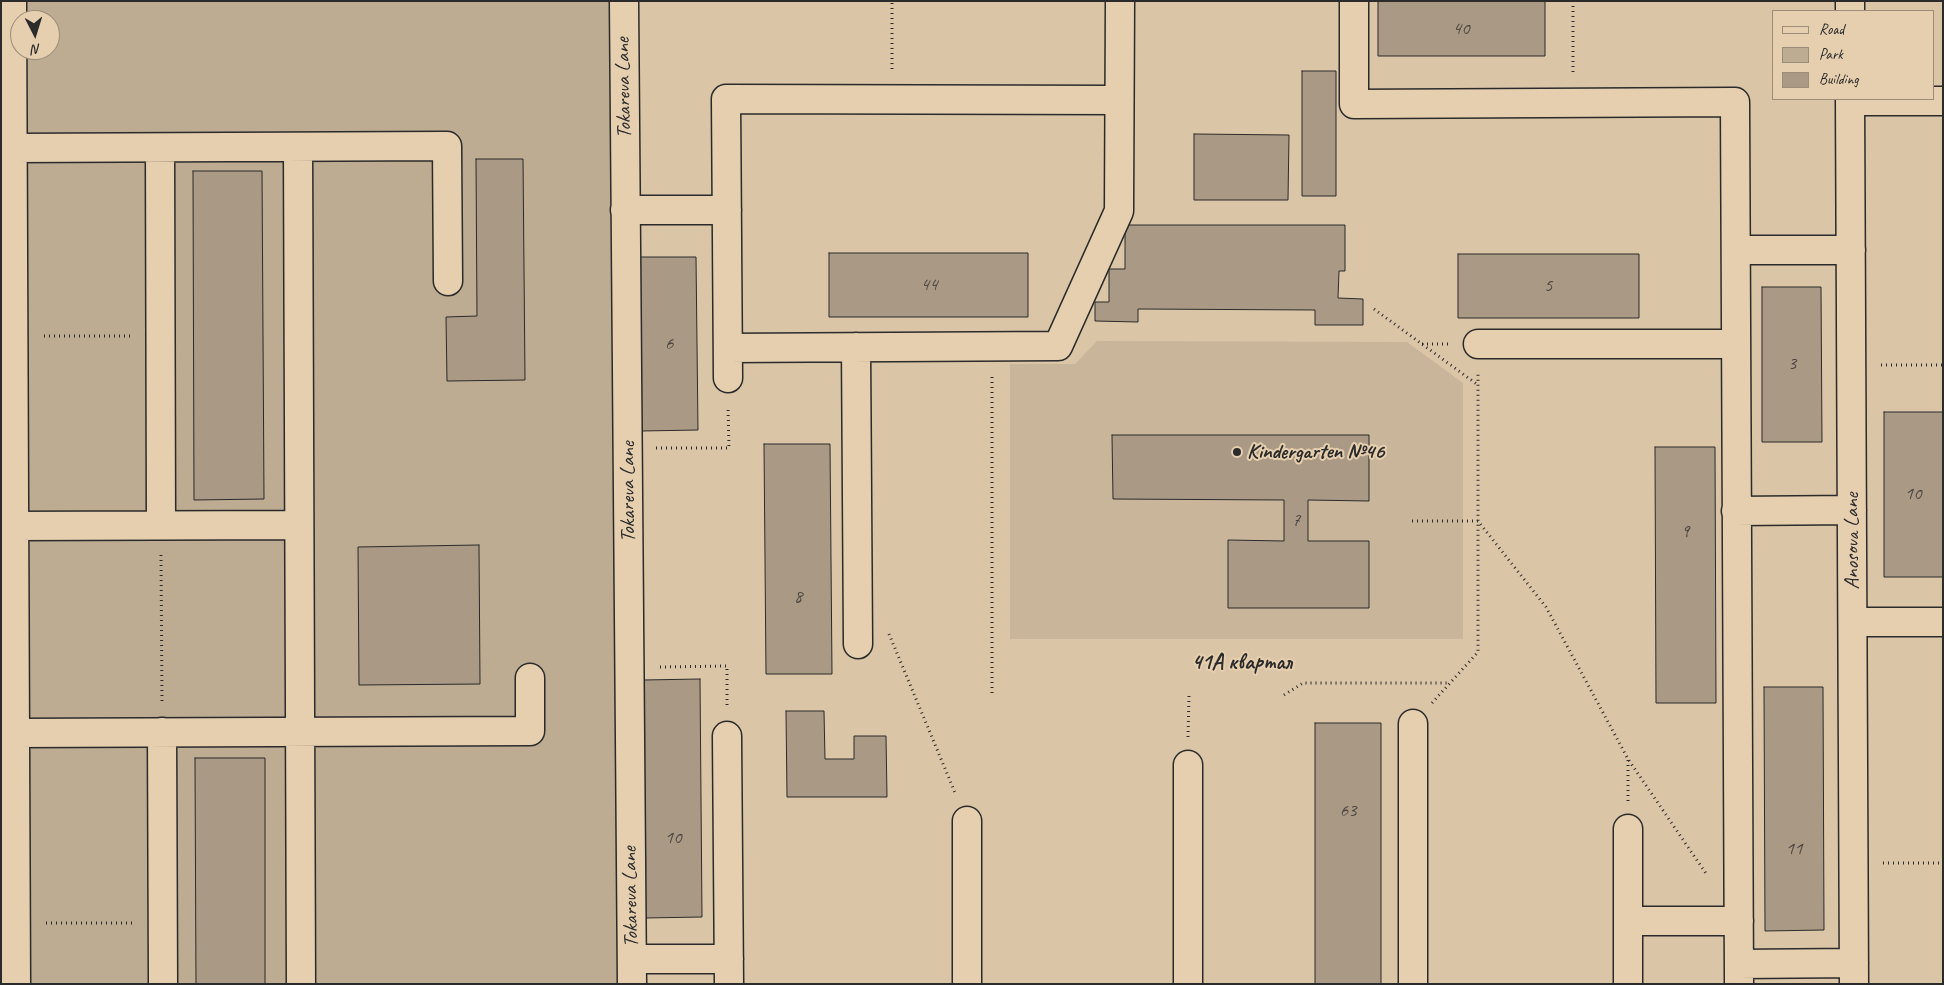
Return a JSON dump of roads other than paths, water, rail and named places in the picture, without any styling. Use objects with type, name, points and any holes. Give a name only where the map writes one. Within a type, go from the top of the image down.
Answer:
[{"type":"street","points":[[12,1],[16,984]]},
{"type":"street","name":"Tokareva Lane","points":[[624,1],[632,972]]},
{"type":"street","points":[[728,348],[1058,346],[1119,212],[1120,1]]},
{"type":"street","points":[[1354,1],[1354,104],[1735,102],[1739,974],[1854,973]]},
{"type":"street","points":[[728,378],[726,99],[1120,100]]},
{"type":"street","points":[[1850,100],[1943,102]]},
{"type":"street","name":"Anosova Lane","points":[[1850,100],[1854,973]]},
{"type":"street","points":[[13,148],[447,146],[448,281]]},
{"type":"street","points":[[298,147],[301,984]]},
{"type":"street","points":[[160,148],[161,525]]},
{"type":"street","points":[[625,210],[727,210]]},
{"type":"street","points":[[1736,250],[1851,250]]},
{"type":"street","points":[[1478,344],[1736,344]]},
{"type":"street","points":[[856,347],[858,644]]},
{"type":"street","points":[[1736,511],[1852,510]]},
{"type":"street","points":[[14,526],[299,525]]},
{"type":"street","points":[[1853,622],[1943,622]]},
{"type":"street","points":[[15,733],[530,731],[530,678]]},
{"type":"street","points":[[1413,724],[1413,984]]},
{"type":"street","points":[[162,732],[163,984]]},
{"type":"street","points":[[632,972],[729,971],[727,736]]},
{"type":"street","points":[[1188,765],[1188,984]]},
{"type":"street","points":[[967,820],[967,984]]},
{"type":"street","points":[[1628,829],[1628,984]]},
{"type":"street","points":[[1628,921],[1738,921]]},
{"type":"place","name":"Kindergarten №46","points":[[1237,452]]},
{"type":"district","name":"41А квартал","points":[[1242,663]]}]
